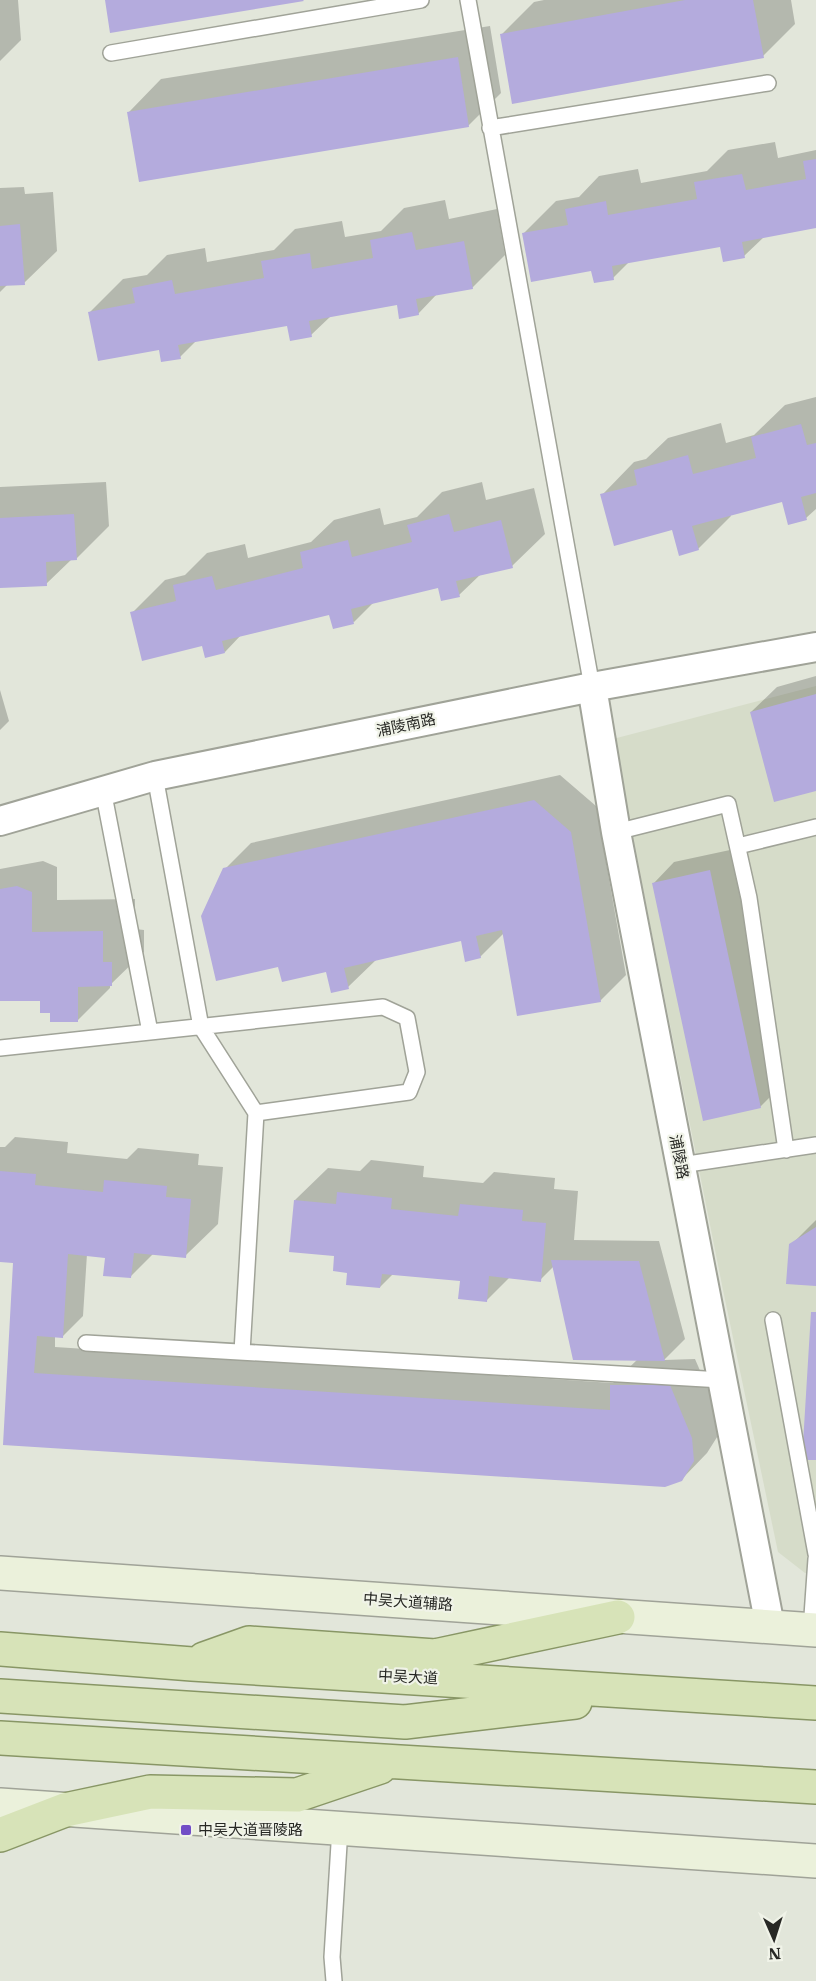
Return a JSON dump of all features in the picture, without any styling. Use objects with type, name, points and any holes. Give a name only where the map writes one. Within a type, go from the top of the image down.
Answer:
[{"type":"main road","name":"中吴大道辅路","points":[[0,1573],[813,1630]]},
{"type":"main road","points":[[192,1664],[249,1643],[435,1656],[618,1617]]},
{"type":"main road","name":"中吴大道","points":[[0,1649],[192,1664],[816,1703]]},
{"type":"main road","points":[[0,1696],[405,1722],[660,1692]]},
{"type":"main road","points":[[0,1738],[816,1787]]},
{"type":"main road","points":[[0,1835],[65,1810],[150,1792],[297,1794],[397,1761]]},
{"type":"main road","points":[[783,1785],[816,1797]]},
{"type":"main road","points":[[0,1805],[816,1861]]},
{"type":"street","name":"浦陵南路","points":[[0,821],[155,777],[592,687],[816,647]]},
{"type":"street","name":"浦陵路","points":[[592,687],[616,832],[770,1626]]},
{"type":"lane","points":[[111,53],[422,0]]},
{"type":"lane","points":[[468,0],[592,687]]},
{"type":"lane","points":[[490,128],[768,83]]},
{"type":"lane","points":[[155,777],[201,1027],[256,1113],[242,1352]]},
{"type":"lane","points":[[103,790],[150,1032]]},
{"type":"lane","points":[[616,832],[728,804],[749,898],[786,1150]]},
{"type":"lane","points":[[738,846],[816,827]]},
{"type":"lane","points":[[0,1048],[383,1007],[407,1018],[417,1072],[409,1092],[256,1113]]},
{"type":"lane","points":[[681,1166],[816,1146]]},
{"type":"lane","points":[[773,1320],[812,1505],[816,1554]]},
{"type":"lane","points":[[86,1343],[722,1380]]},
{"type":"lane","points":[[813,1630],[816,1559]]},
{"type":"lane","points":[[334,1981],[332,1957],[340,1828]]},
{"type":"shaded area","points":[[816,686],[816,1573],[805,1573],[778,1552],[613,739]]},
{"type":"building","points":[[105,0],[303,0],[304,1],[110,33]]},
{"type":"building","points":[[685,0],[753,0],[764,58],[512,104],[500,34]]},
{"type":"building","points":[[458,57],[469,127],[139,182],[127,112]]},
{"type":"building","points":[[816,159],[816,228],[742,242],[745,258],[723,262],[720,247],[612,266],[614,280],[594,283],[591,271],[531,282],[522,233],[568,225],[565,209],[606,201],[608,215],[697,199],[694,182],[742,174],[746,190],[806,179],[803,161]]},
{"type":"building","points":[[20,224],[25,285],[0,286],[0,226]]},
{"type":"building","points":[[412,232],[416,250],[464,241],[473,289],[416,299],[419,315],[399,319],[397,305],[309,321],[312,337],[290,341],[287,326],[178,345],[181,359],[161,362],[159,350],[98,361],[88,312],[135,303],[132,288],[172,280],[175,294],[264,278],[261,261],[310,253],[312,269],[373,258],[370,240]]},
{"type":"building","points":[[801,424],[807,445],[816,443],[816,493],[801,497],[807,520],[788,525],[782,502],[692,526],[699,550],[679,556],[672,530],[614,546],[600,494],[637,485],[634,470],[688,455],[693,474],[756,458],[751,437]]},
{"type":"building","points":[[74,514],[77,560],[46,562],[47,586],[0,588],[0,518]]},
{"type":"building","points":[[449,514],[454,532],[501,520],[513,568],[456,581],[460,597],[441,601],[438,588],[351,609],[354,624],[333,629],[329,615],[222,641],[225,653],[205,658],[202,646],[142,661],[130,612],[176,601],[173,585],[212,576],[216,590],[303,568],[300,552],[348,540],[352,557],[412,542],[407,525]]},
{"type":"building","points":[[816,694],[816,791],[774,802],[750,712]]},
{"type":"building","points":[[534,800],[571,832],[601,1002],[517,1016],[502,930],[476,936],[481,958],[465,962],[461,941],[344,968],[349,989],[331,993],[326,972],[282,982],[278,967],[216,981],[201,916],[223,868]]},
{"type":"building","points":[[710,870],[761,1108],[703,1121],[652,883]]},
{"type":"building","points":[[17,886],[32,892],[32,932],[103,931],[103,962],[112,962],[112,986],[78,987],[78,1022],[50,1022],[50,1013],[40,1013],[40,1001],[0,1001],[0,889]]},
{"type":"building","points":[[0,1171],[36,1174],[35,1185],[103,1192],[104,1180],[167,1186],[166,1197],[191,1199],[186,1258],[134,1253],[131,1278],[103,1276],[105,1258],[68,1254],[63,1338],[37,1336],[34,1373],[610,1410],[610,1385],[670,1385],[692,1438],[694,1461],[682,1481],[665,1487],[3,1445],[13,1263],[0,1262]]},
{"type":"building","points":[[337,1192],[392,1198],[391,1209],[458,1216],[460,1204],[523,1210],[522,1221],[546,1223],[541,1282],[489,1276],[487,1302],[458,1299],[460,1281],[382,1274],[380,1288],[346,1285],[347,1273],[333,1271],[334,1256],[289,1252],[294,1200],[336,1204]]},
{"type":"building","points":[[816,1227],[816,1286],[786,1284],[789,1244]]},
{"type":"building","points":[[551,1260],[639,1261],[665,1361],[573,1360]]},
{"type":"building","points":[[811,1312],[816,1312],[816,1460],[802,1460]]},
{"type":"place","name":"中吴大道晋陵路","points":[[186,1830]]}]
